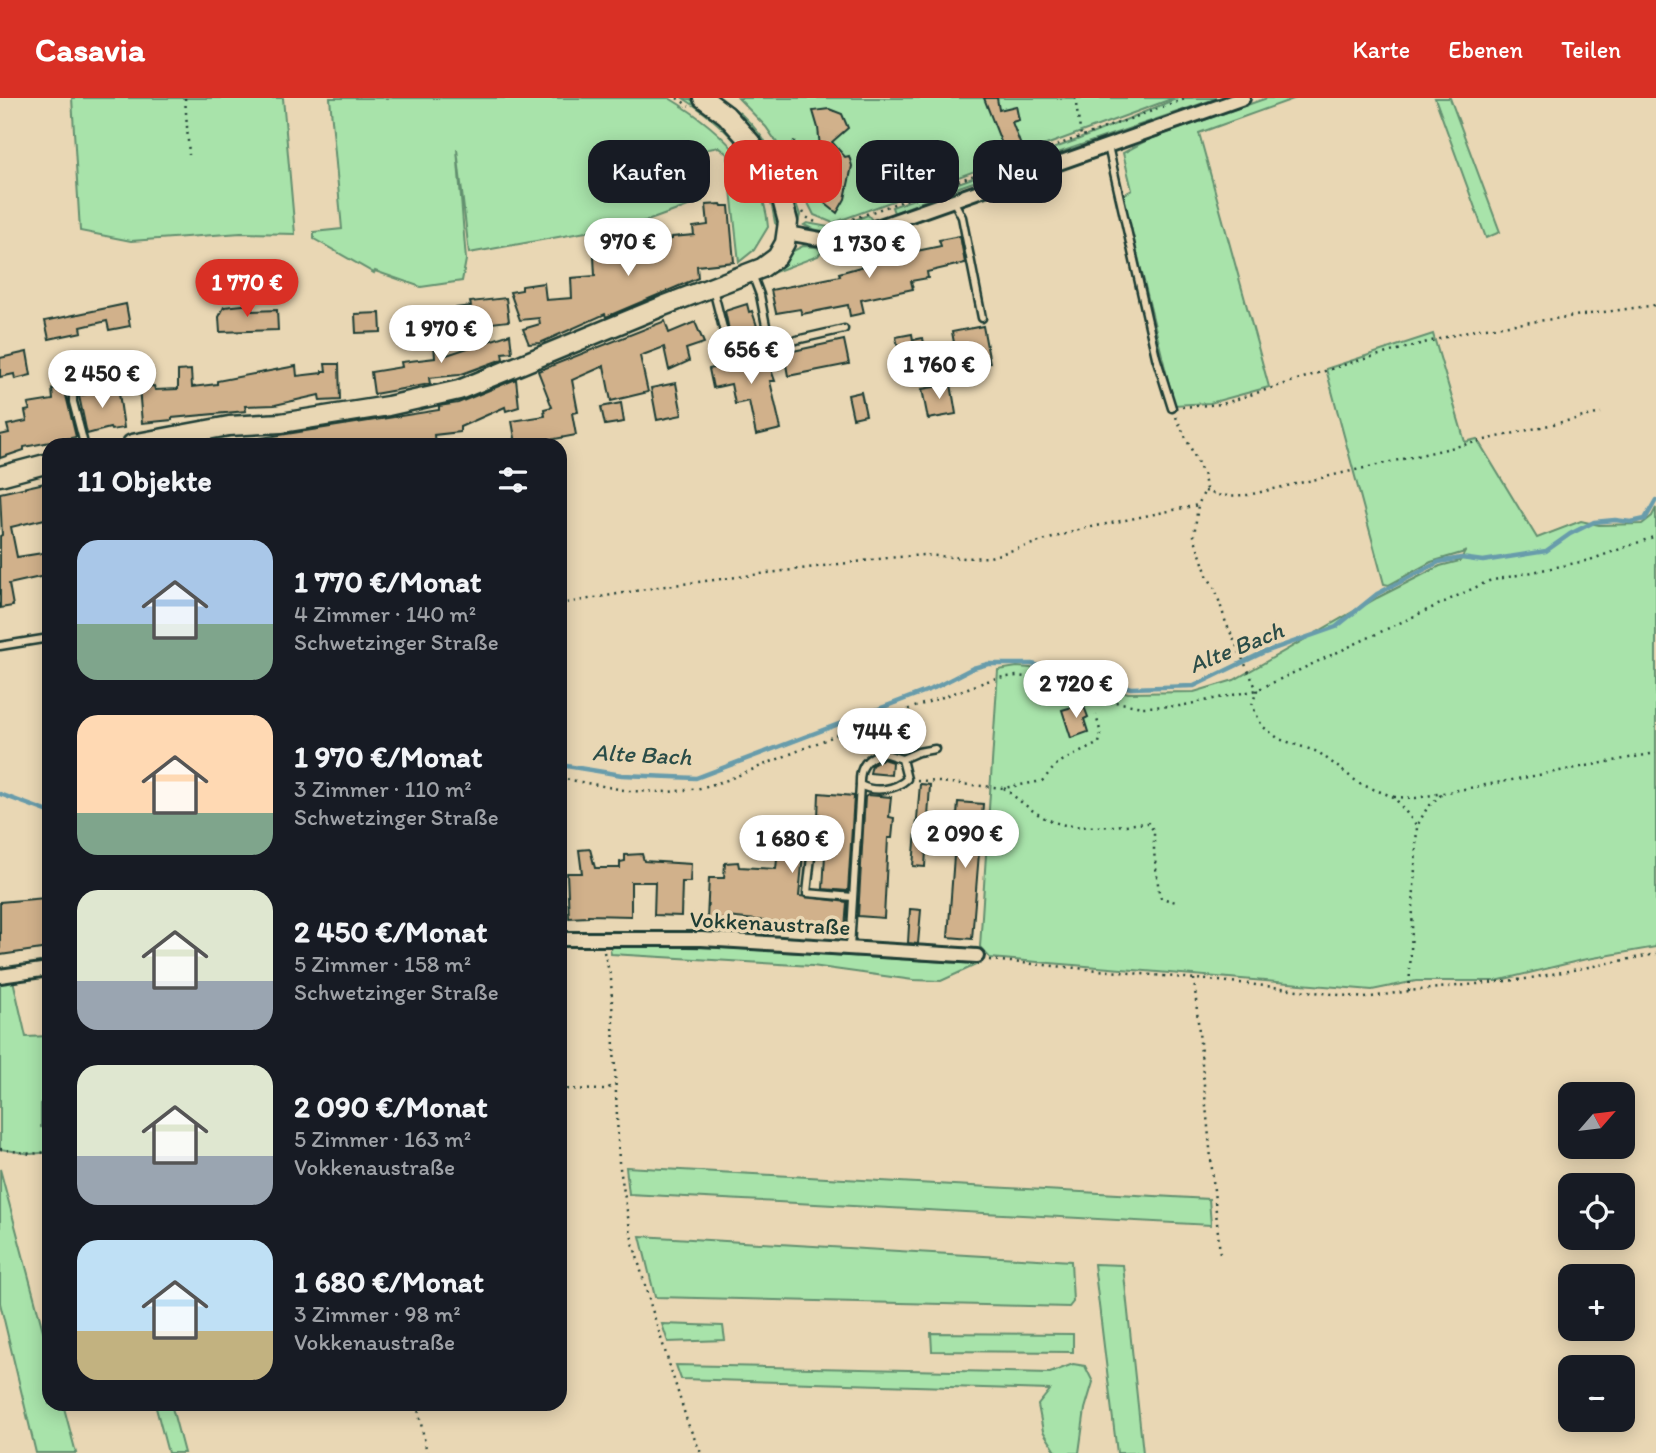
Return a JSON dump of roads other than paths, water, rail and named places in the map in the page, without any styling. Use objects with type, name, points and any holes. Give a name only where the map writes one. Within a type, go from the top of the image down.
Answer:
[{"type":"main road","points":[[164,438],[229,426],[281,424],[431,397],[478,383],[770,263],[785,243],[786,211],[767,166],[740,129],[703,102]]},
{"type":"main road","points":[[0,476],[42,465]]},
{"type":"street","points":[[959,198],[1242,98]]},
{"type":"street","points":[[787,233],[836,241],[944,203]]},
{"type":"street","name":"Vokkenaustraße","points":[[567,939],[702,939],[977,956]]},
{"type":"street","points":[[0,976],[42,970]]},
{"type":"lane","points":[[1107,144],[1156,357],[1172,408]]},
{"type":"lane","points":[[955,203],[962,217],[982,318]]},
{"type":"lane","points":[[751,273],[760,295],[770,346],[844,330]]},
{"type":"lane","points":[[713,287],[727,344],[754,338]]},
{"type":"lane","points":[[73,367],[73,402],[82,438]]},
{"type":"lane","points":[[0,646],[42,639]]},
{"type":"lane","points":[[902,759],[935,749]]},
{"type":"lane","points":[[850,949],[860,785],[863,764],[872,755],[892,754],[902,759],[907,779],[891,788],[867,789],[860,785]]},
{"type":"lane","points":[[813,839],[807,892],[853,897]]},
{"type":"waterway","name":"Alte Bach","points":[[567,766],[622,775],[696,778],[934,688],[973,668],[988,664],[1032,664],[1131,688],[1194,686],[1262,653],[1336,627],[1377,594],[1439,562],[1461,558],[1483,561],[1546,551],[1570,534],[1594,522],[1631,522],[1645,519],[1656,500]]},
{"type":"waterway","name":"Alte Bach","points":[[0,794],[42,809]]}]
